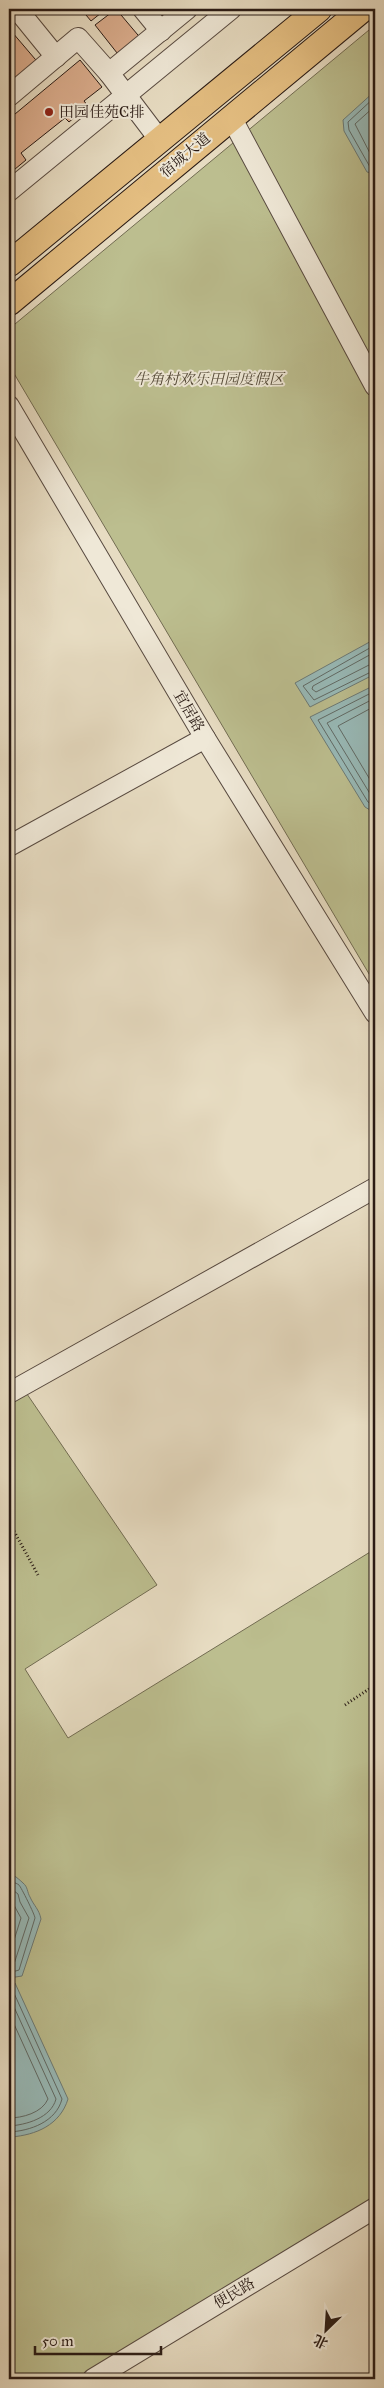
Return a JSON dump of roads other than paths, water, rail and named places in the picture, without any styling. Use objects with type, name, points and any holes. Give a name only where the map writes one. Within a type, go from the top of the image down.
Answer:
[{"type":"main road","name":"宿城大道","points":[[9,264],[318,9]]},
{"type":"main road","name":"宿城大道","points":[[9,303],[363,9]]},
{"type":"street","points":[[17,9],[56,57]]},
{"type":"street","points":[[143,9],[161,30]]},
{"type":"street","points":[[109,73],[187,9]]},
{"type":"street","points":[[9,191],[231,9]]},
{"type":"street","points":[[9,96],[78,38],[109,73],[159,139]]},
{"type":"street","points":[[231,117],[375,386]]},
{"type":"street","name":"宜居路","points":[[9,406],[205,738],[375,1013]]},
{"type":"street","points":[[9,846],[205,738]]},
{"type":"street","points":[[9,1393],[375,1188]]},
{"type":"street","name":"便民路","points":[[93,2379],[375,2208]]},
{"type":"water","points":[[375,91],[375,174],[367,172],[344,131],[343,120]]},
{"type":"water","points":[[375,639],[375,674],[310,707],[295,683]]},
{"type":"water","points":[[375,685],[375,813],[365,807],[310,717]]},
{"type":"water","points":[[9,1869],[26,1886],[41,1919],[22,1976],[9,1978]]},
{"type":"water","points":[[15,1983],[68,2099],[59,2116],[46,2127],[29,2134],[9,2137],[9,1985]]},
{"type":"place","name":"田园佳苑C排","points":[[49,112]]},
{"type":"park label","name":"牛角村欢乐田园度假区","points":[[209,379]]}]
